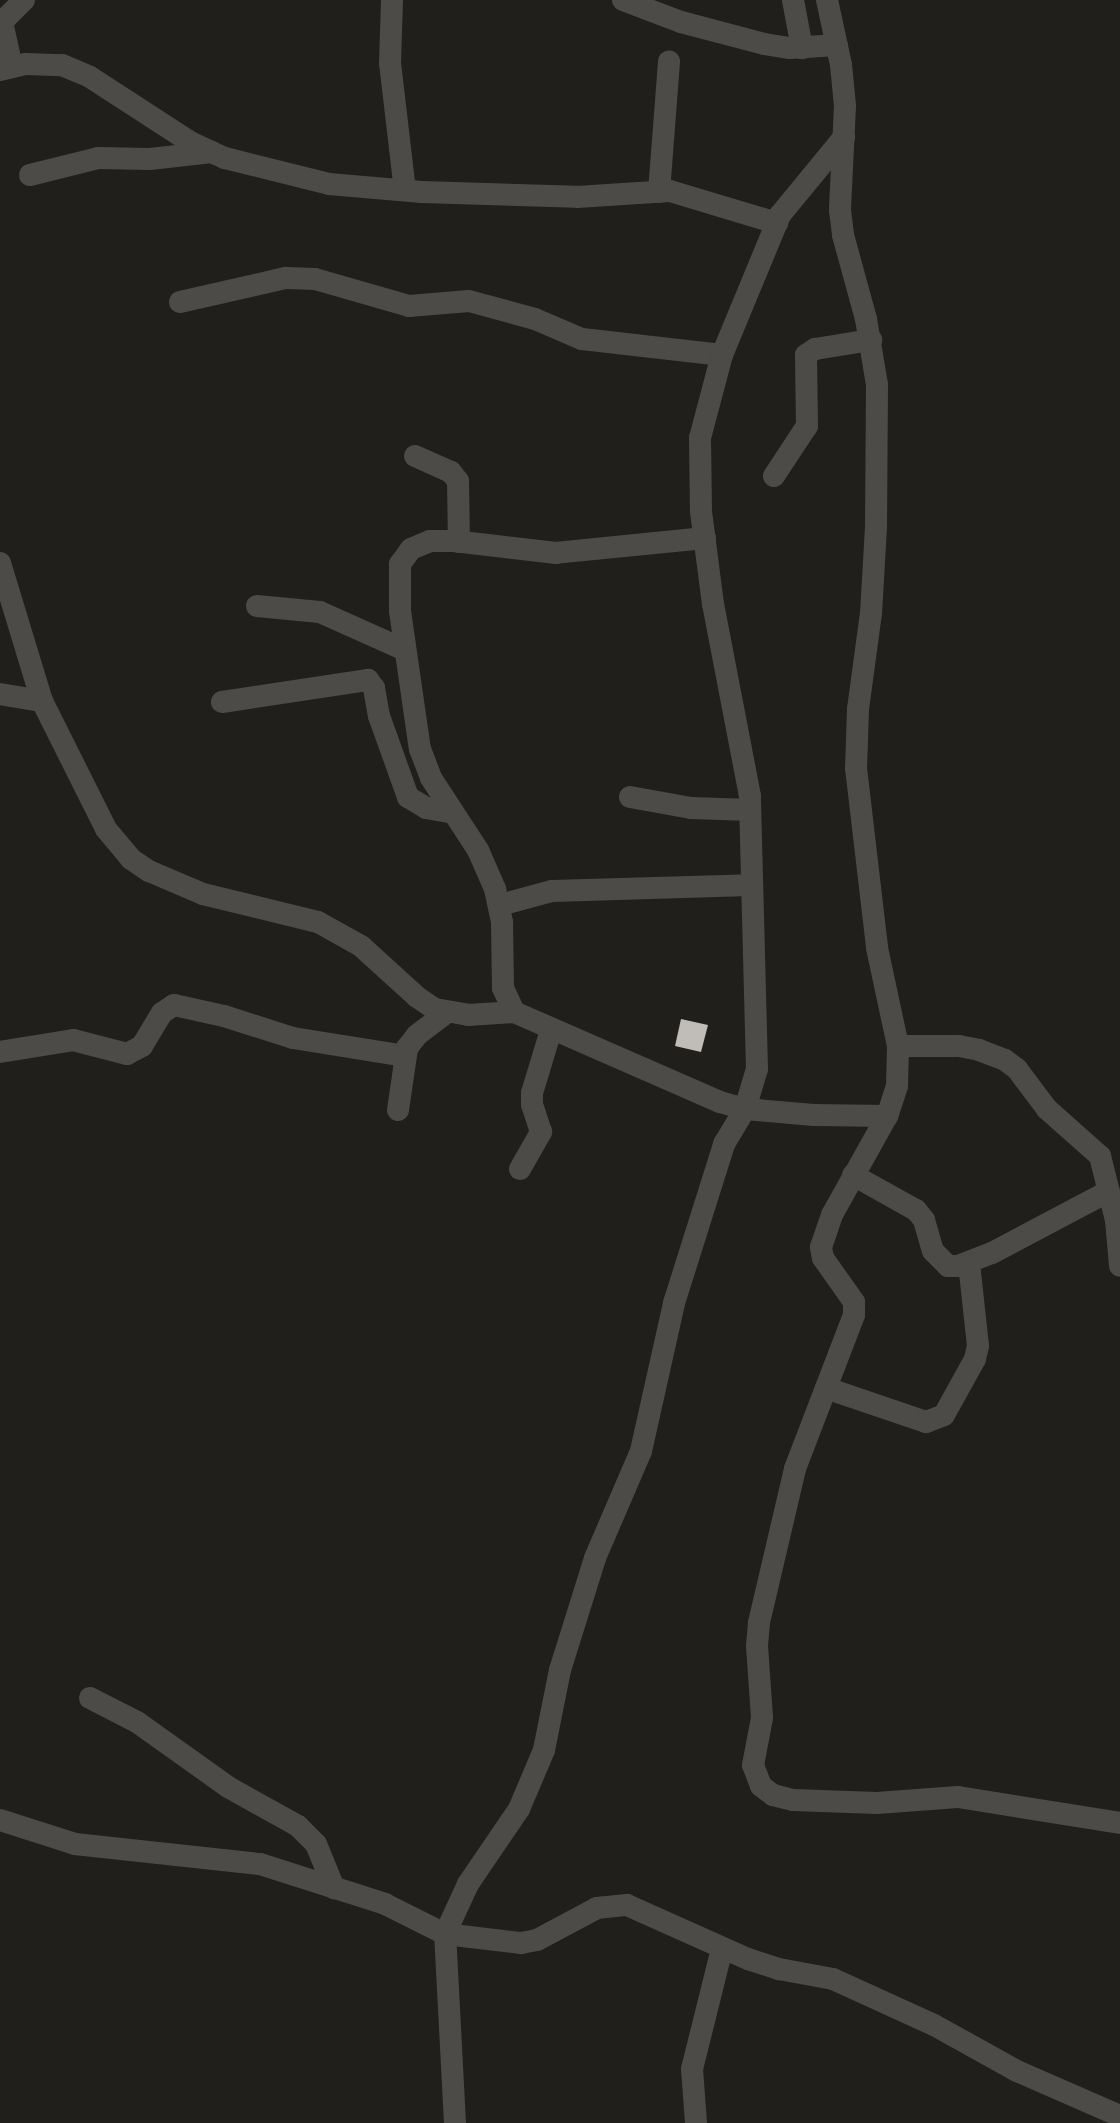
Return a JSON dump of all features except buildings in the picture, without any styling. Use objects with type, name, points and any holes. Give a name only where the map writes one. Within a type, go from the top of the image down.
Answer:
[{"type":"street","points":[[24,0],[2,22],[6,69],[43,63],[82,73],[190,142],[270,171],[329,184],[405,190],[577,197],[659,192],[693,196],[777,223]]},
{"type":"street","points":[[392,0],[390,63],[405,190]]},
{"type":"street","points":[[623,0],[681,22],[764,44],[802,48],[837,45]]},
{"type":"street","points":[[793,0],[802,48]]},
{"type":"street","points":[[827,0],[843,83],[840,210],[843,235],[871,340],[877,385],[876,527],[871,613],[858,709],[856,768],[877,948],[898,1046],[897,1086],[887,1116],[828,1224],[821,1247],[830,1270],[854,1302],[854,1315],[795,1469],[759,1623],[757,1646],[762,1718],[753,1765],[761,1786],[773,1795],[793,1800],[877,1803],[958,1797],[1120,1823]]},
{"type":"street","points":[[659,192],[669,61]]},
{"type":"street","points":[[452,2120],[445,1934],[468,1884],[519,1809],[534,1780],[544,1750],[560,1670],[595,1558],[641,1451],[674,1303],[724,1144],[745,1109],[757,1069],[750,810],[744,759],[723,661],[705,538],[700,438],[722,355],[777,223],[844,137]]},
{"type":"street","points":[[30,175],[98,158],[150,159],[212,152]]},
{"type":"street","points":[[180,302],[286,278],[315,279],[409,306],[469,301],[535,319],[582,339],[722,355]]},
{"type":"street","points":[[774,476],[807,426],[806,355],[815,349],[871,340]]},
{"type":"street","points":[[415,456],[451,472],[458,481],[459,542]]},
{"type":"street","points":[[514,1012],[503,988],[500,905],[478,850],[431,778],[420,749],[398,581],[405,554],[430,541],[556,553],[705,538]]},
{"type":"street","points":[[0,563],[42,701],[106,829],[131,859],[149,871],[203,894],[318,922],[361,946],[417,997],[446,1013],[514,1012],[720,1102],[745,1109],[814,1115],[887,1116]]},
{"type":"street","points":[[257,606],[320,612],[405,650]]},
{"type":"street","points":[[222,702],[368,680],[408,797],[426,808],[453,813]]},
{"type":"street","points":[[0,694],[42,701]]},
{"type":"street","points":[[630,797],[691,808],[750,810]]},
{"type":"street","points":[[500,905],[552,891],[750,885]]},
{"type":"street","points":[[0,1052],[73,1040],[127,1054],[142,1046],[162,1013],[174,1005],[224,1016],[293,1038],[405,1056]]},
{"type":"street","points":[[398,1110],[405,1056],[417,1035],[446,1013]]},
{"type":"street","points":[[520,1169],[541,1132],[532,1105],[532,1093],[551,1030]]},
{"type":"street","points":[[898,1046],[959,1046],[1005,1060],[1060,1122],[1093,1146],[1112,1181],[1120,1266]]},
{"type":"street","points":[[853,1175],[916,1210],[924,1220],[933,1251],[948,1266],[969,1263],[1112,1181]]},
{"type":"street","points":[[826,1388],[926,1422],[944,1415],[975,1359],[978,1346],[969,1263]]},
{"type":"street","points":[[90,1698],[137,1722],[228,1787],[298,1826],[316,1844],[334,1888]]},
{"type":"street","points":[[0,1820],[75,1844],[237,1859],[385,1904],[445,1934],[521,1943],[537,1940],[597,1908],[618,1904],[652,1915],[722,1949],[779,1969],[833,1979],[934,2025],[1017,2071],[1120,2116]]},
{"type":"street","points":[[696,2123],[692,2069],[722,1949]]}]
